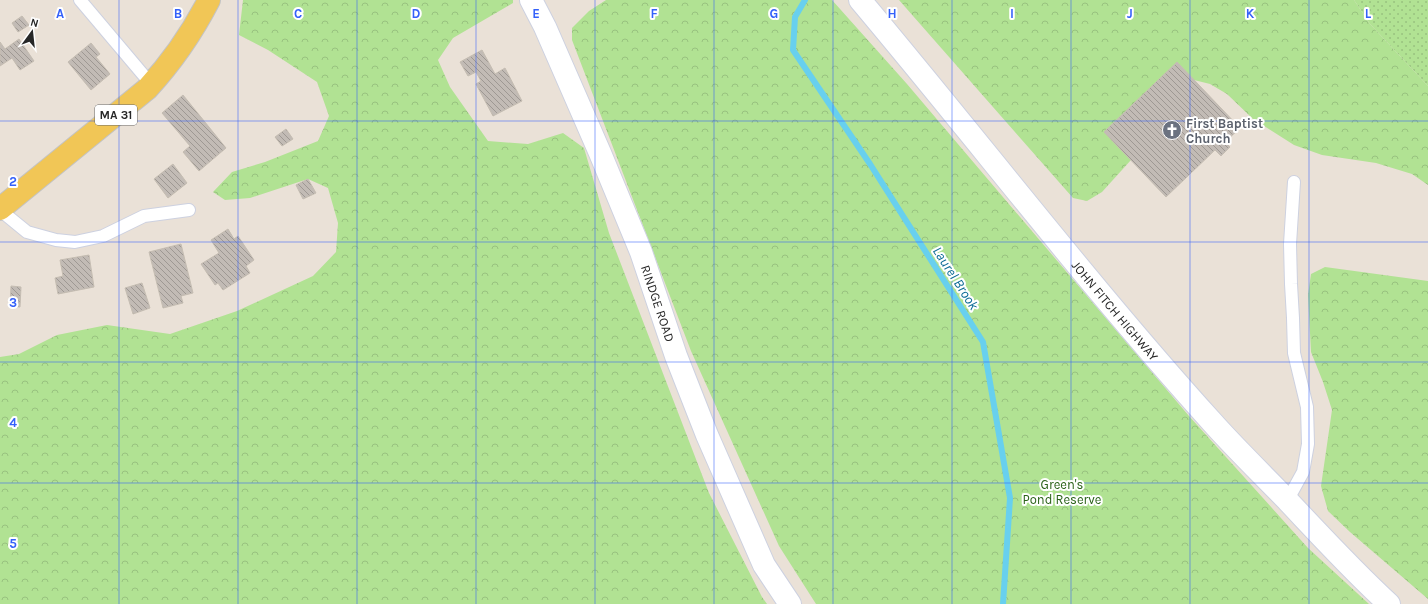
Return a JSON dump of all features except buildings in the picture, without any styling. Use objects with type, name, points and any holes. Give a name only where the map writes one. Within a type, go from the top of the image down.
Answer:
[{"type":"main road","name":"MA 31","points":[[0,210],[152,84],[182,47],[197,25],[209,0]]},
{"type":"main road","name":"RINDGE ROAD","points":[[531,0],[545,27],[600,153],[641,252],[676,356],[707,435],[764,565],[790,604]]},
{"type":"main road","name":"JOHN FITCH HIGHWAY","points":[[860,0],[1104,297],[1212,423],[1357,575],[1389,604]]},
{"type":"lane","points":[[80,0],[152,84]]},
{"type":"lane","points":[[1287,501],[1302,472],[1308,444],[1307,407],[1294,353],[1294,318],[1290,244],[1294,182]]},
{"type":"lane","points":[[0,210],[27,232],[56,240],[74,242],[103,236],[144,216],[189,210]]},
{"type":"green space","points":[[243,0],[513,0],[513,3],[453,38],[438,60],[450,87],[488,141],[528,144],[563,133],[584,148],[609,233],[709,493],[767,604],[0,604],[0,357],[19,354],[57,335],[107,325],[170,334],[237,311],[313,276],[336,252],[338,223],[328,188],[308,179],[250,198],[225,200],[213,192],[232,172],[265,162],[318,141],[329,116],[317,82],[268,50],[239,35]]},
{"type":"green space","name":"Green's Pond Reserve","points":[[606,0],[832,0],[907,84],[1189,416],[1308,548],[1369,604],[816,604],[779,546],[691,351],[572,40],[572,28],[589,11]]},
{"type":"green space","points":[[899,0],[1354,0],[1370,24],[1428,86],[1428,185],[1412,174],[1376,163],[1322,155],[1294,145],[1253,119],[1227,94],[1210,84],[1194,80],[1177,62],[1104,132],[1131,160],[1102,192],[1087,201],[1073,198]]},
{"type":"green space","points":[[1354,0],[1428,0],[1428,86],[1370,24]]},
{"type":"green space","points":[[1325,267],[1428,281],[1428,599],[1350,532],[1328,511],[1321,486],[1332,410],[1311,352],[1308,295],[1311,274]]},
{"type":"waterway","name":"Laurel Brook","points":[[805,0],[795,17],[793,50],[870,164],[983,342],[1010,498],[1003,604]]},
{"type":"place","name":"First Baptist Church","points":[[1172,130]]}]
